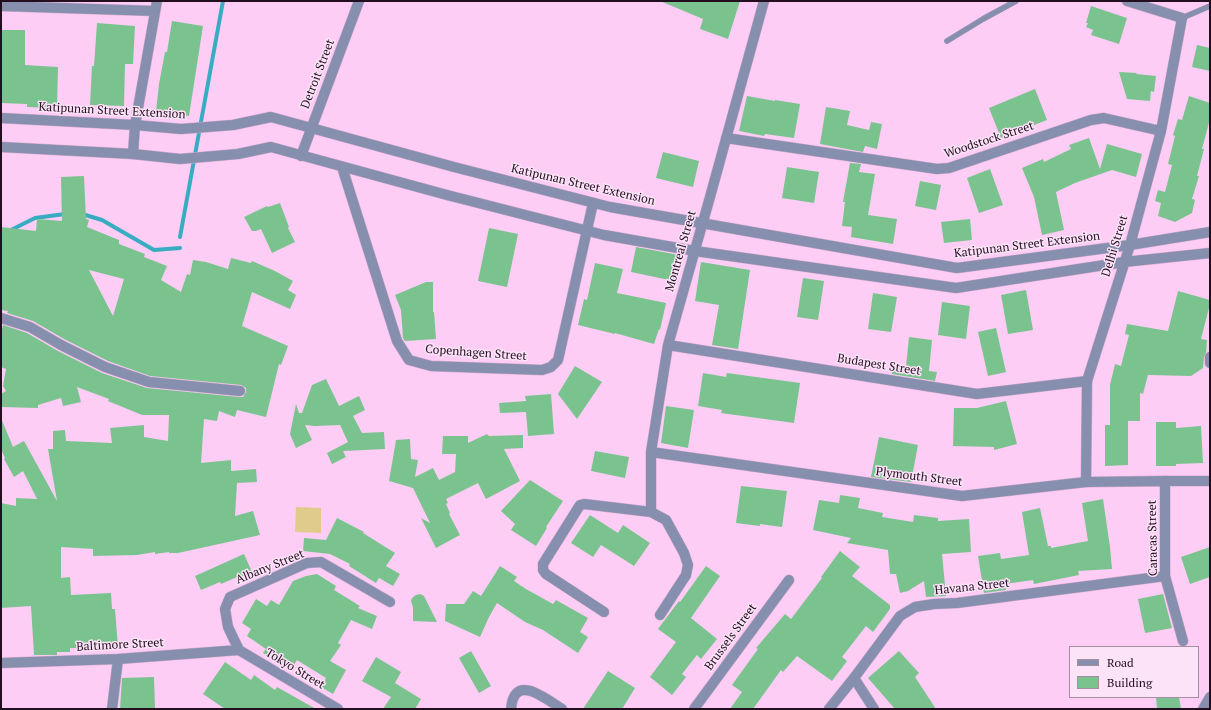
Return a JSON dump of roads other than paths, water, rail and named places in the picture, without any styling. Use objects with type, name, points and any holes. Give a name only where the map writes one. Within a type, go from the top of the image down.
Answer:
[{"type":"street","name":"Detroit Street","points":[[301,156],[359,1]]},
{"type":"street","name":"Montreal Street","points":[[651,512],[651,452],[668,345],[764,1]]},
{"type":"street","points":[[1127,1],[1182,18]]},
{"type":"street","points":[[1,6],[156,6],[135,125],[134,154]]},
{"type":"street","name":"Delhi Street","points":[[1086,482],[1087,381],[1130,246],[1161,131],[1182,18]]},
{"type":"street","name":"Katipunan Street Extension","points":[[1,118],[135,125],[181,130],[233,125],[271,117],[593,203],[957,268],[1130,246],[1210,232]]},
{"type":"street","name":"Woodstock Street","points":[[726,138],[937,169],[949,168],[1091,120],[1104,118],[1161,131]]},
{"type":"street","points":[[1,147],[134,154],[180,159],[238,154],[271,147],[586,231],[695,251],[956,288],[1124,262],[1210,253]]},
{"type":"street","name":"Copenhagen Street","points":[[342,167],[397,341],[409,360],[431,366],[542,370],[551,367],[558,360],[593,203]]},
{"type":"street","points":[[1,318],[30,327],[61,345],[104,366],[149,382],[240,391]]},
{"type":"street","name":"Budapest Street","points":[[668,345],[977,394],[1087,381]]},
{"type":"street","points":[[1210,357],[1210,363]]},
{"type":"street","name":"Plymouth Street","points":[[651,452],[962,496],[1086,482],[1210,480]]},
{"type":"street","name":"Caracas Street","points":[[1165,481],[1165,576],[1182,641]]},
{"type":"street","points":[[604,612],[546,574],[543,570],[543,564],[580,505],[584,504],[651,512],[666,520],[684,553],[688,565],[686,575],[660,615]]},
{"type":"street","name":"Albany Street","points":[[239,650],[228,627],[225,609],[230,597],[307,563],[321,562],[390,602]]},
{"type":"street","name":"Havana Street","points":[[829,709],[900,616],[915,608],[934,604],[957,603],[1165,576]]},
{"type":"street","name":"Brussels Street","points":[[694,709],[788,580]]},
{"type":"street","name":"Baltimore Street","points":[[1,663],[118,659],[239,650]]},
{"type":"street","name":"Tokyo Street","points":[[239,650],[338,709]]},
{"type":"street","points":[[112,709],[118,659]]},
{"type":"street","points":[[854,678],[874,709]]},
{"type":"street","points":[[511,709],[513,698],[516,693],[523,690],[536,693],[562,709]]},
{"type":"street","points":[[1203,709],[1210,697]]},
{"type":"lane","points":[[947,41],[1016,1]]},
{"type":"lane","points":[[1182,18],[1210,6]]},
{"type":"waterway","points":[[180,237],[223,1]]},
{"type":"waterway","points":[[1,235],[35,218],[65,214]]},
{"type":"waterway","points":[[82,214],[102,220],[154,250],[180,248]]}]
